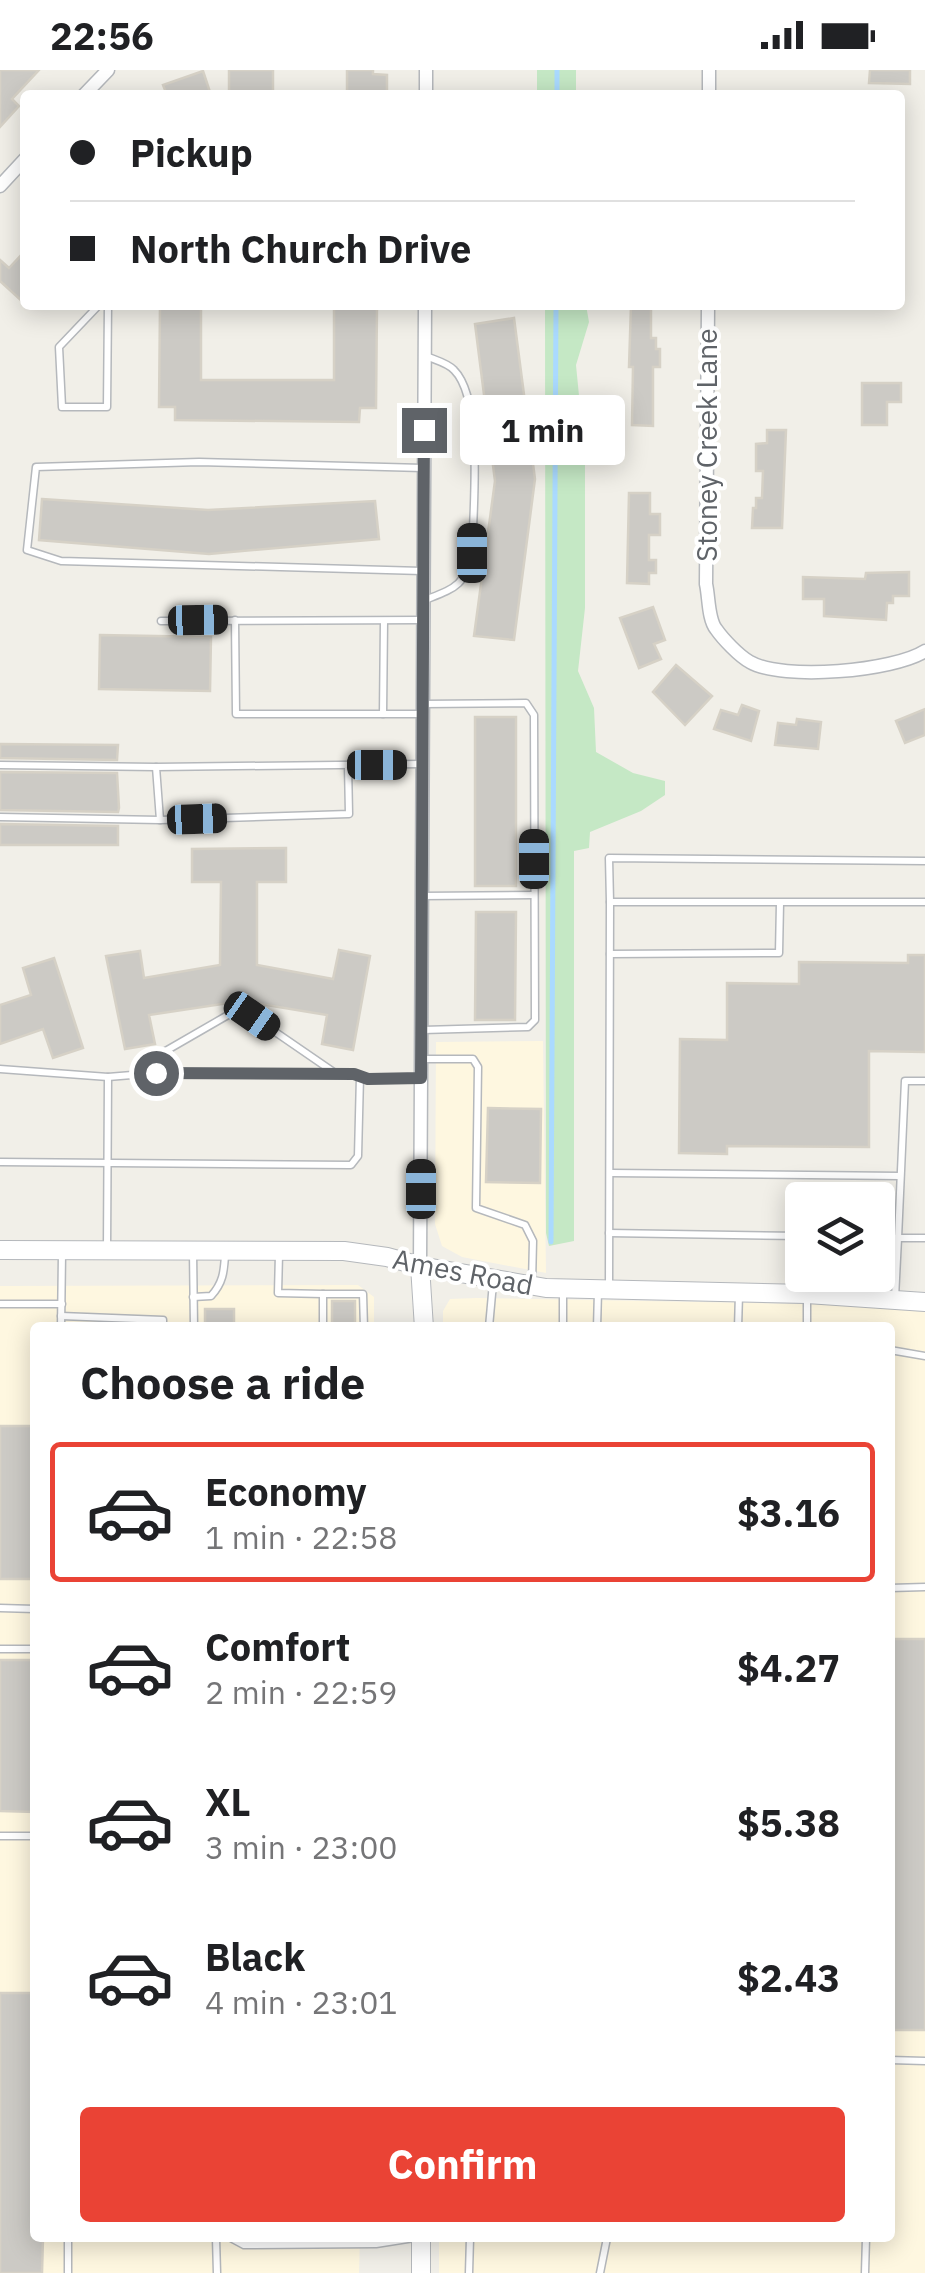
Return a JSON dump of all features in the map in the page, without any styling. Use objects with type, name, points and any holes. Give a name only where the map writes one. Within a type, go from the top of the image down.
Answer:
[{"type":"street","points":[[89,90],[108,70]]},
{"type":"street","points":[[0,186],[20,164]]},
{"type":"street","points":[[424,1322],[420,1266],[425,310]]},
{"type":"street","name":"Stoney Creek Lane","points":[[708,310],[706,584],[714,627],[750,663],[790,671],[854,671],[911,660],[925,651]]},
{"type":"street","name":"Ames Road","points":[[0,1250],[279,1250],[387,1256],[420,1266],[564,1289],[807,1294],[925,1302]]},
{"type":"street","points":[[417,2242],[420,2273]]},
{"type":"lane","points":[[94,310],[59,347],[62,407],[108,407],[108,310]]},
{"type":"lane","points":[[423,600],[456,588],[468,574],[472,553],[473,433],[467,389],[453,368],[424,355]]},
{"type":"lane","points":[[423,571],[61,561],[27,550],[36,467],[200,462],[424,468]]},
{"type":"lane","points":[[235,620],[236,714],[383,714],[526,704],[534,715],[535,1020],[528,1027],[422,1030]]},
{"type":"lane","points":[[383,714],[384,620]]},
{"type":"lane","points":[[162,621],[423,620]]},
{"type":"lane","points":[[0,765],[422,764]]},
{"type":"lane","points":[[0,817],[160,820],[349,814],[348,765]]},
{"type":"lane","points":[[156,767],[160,820]]},
{"type":"lane","points":[[599,1322],[610,1233],[609,858],[925,861]]},
{"type":"lane","points":[[422,896],[534,895]]},
{"type":"lane","points":[[610,902],[925,902]]},
{"type":"lane","points":[[610,954],[779,954],[780,902]]},
{"type":"lane","points":[[148,1073],[150,1060],[228,1015]]},
{"type":"lane","points":[[252,1016],[336,1074]]},
{"type":"lane","points":[[421,1059],[473,1058],[478,1068],[476,1208],[525,1226],[533,1240],[532,1286]]},
{"type":"lane","points":[[0,1069],[108,1076],[336,1074],[368,1079],[421,1078]]},
{"type":"lane","points":[[106,1250],[108,1076]]},
{"type":"lane","points":[[0,1162],[350,1166],[358,1156],[360,1076]]},
{"type":"lane","points":[[895,1298],[905,1080],[925,1081]]},
{"type":"lane","points":[[611,1173],[900,1176]]},
{"type":"lane","points":[[610,1233],[785,1236]]},
{"type":"lane","points":[[898,1238],[925,1238]]},
{"type":"lane","points":[[193,1249],[194,1322]]},
{"type":"lane","points":[[62,1250],[62,1322]]},
{"type":"lane","points":[[194,1297],[211,1296],[218,1289],[224,1278],[225,1250]]},
{"type":"lane","points":[[279,1250],[278,1293],[363,1294],[364,1322]]},
{"type":"lane","points":[[489,1322],[494,1279]]},
{"type":"lane","points":[[563,1322],[564,1289]]},
{"type":"lane","points":[[738,1322],[739,1293]]},
{"type":"lane","points":[[323,1294],[323,1322]]},
{"type":"lane","points":[[807,1294],[807,1322]]},
{"type":"lane","points":[[0,1304],[62,1304]]},
{"type":"lane","points":[[62,1316],[162,1322]]},
{"type":"lane","points":[[895,1351],[925,1356]]},
{"type":"lane","points":[[895,1588],[925,1587]]},
{"type":"lane","points":[[0,1608],[30,1609]]},
{"type":"lane","points":[[0,1649],[30,1649]]},
{"type":"lane","points":[[0,1836],[30,1836]]},
{"type":"lane","points":[[895,2060],[925,2061]]},
{"type":"lane","points":[[68,2242],[68,2273]]},
{"type":"lane","points":[[216,2242],[217,2273]]},
{"type":"lane","points":[[238,2242],[390,2242]]},
{"type":"lane","points":[[469,2273],[470,2242]]},
{"type":"lane","points":[[600,2273],[607,2242]]},
{"type":"lane","points":[[866,2242],[866,2273]]},
{"type":"shaded area","points":[[543,1041],[546,1273],[462,1257],[442,1246],[435,1224],[436,1042]]},
{"type":"shaded area","points":[[358,1285],[374,1297],[374,1322],[30,1322],[30,2242],[360,2242],[359,2273],[0,2273],[0,1286]]},
{"type":"shaded area","points":[[450,1299],[855,1305],[925,1312],[925,2273],[439,2273],[439,2242],[895,2242],[895,1322],[443,1322],[443,1311]]},
{"type":"green space","points":[[537,70],[576,70],[576,90],[537,90]]},
{"type":"green space","points":[[545,310],[587,310],[589,322],[576,365],[585,457],[585,608],[578,671],[594,708],[596,752],[633,773],[665,781],[665,795],[641,811],[590,832],[589,848],[574,851],[574,1241],[549,1246]]},
{"type":"building","points":[[0,70],[39,70],[12,99],[19,106],[0,127]]},
{"type":"building","points":[[229,70],[273,70],[273,90],[229,90]]},
{"type":"building","points":[[347,70],[373,70],[373,74],[387,75],[387,90],[347,90]]},
{"type":"building","points":[[870,70],[910,70],[910,84],[869,83]]},
{"type":"building","points":[[203,71],[209,90],[165,90],[163,85]]},
{"type":"building","points":[[20,256],[20,299],[0,281],[0,260],[9,268]]},
{"type":"building","points":[[160,310],[201,310],[201,380],[334,380],[334,310],[377,310],[376,408],[360,408],[359,422],[175,420],[175,407],[159,407]]},
{"type":"building","points":[[631,310],[651,310],[651,338],[656,338],[656,349],[660,349],[660,367],[653,367],[653,426],[632,425],[633,367],[629,367]]},
{"type":"building","points":[[514,318],[535,479],[514,640],[474,636],[495,481],[475,324]]},
{"type":"building","points":[[862,383],[901,383],[901,402],[887,402],[887,425],[862,425]]},
{"type":"building","points":[[767,430],[786,430],[782,528],[752,528],[756,498],[762,498],[763,471],[756,471],[756,444],[767,443]]},
{"type":"building","points":[[629,493],[650,493],[650,514],[660,514],[660,535],[649,535],[649,560],[656,560],[656,573],[649,573],[649,584],[627,583]]},
{"type":"building","points":[[42,499],[208,510],[375,501],[379,539],[209,554],[39,540]]},
{"type":"building","points":[[909,572],[909,596],[893,596],[893,603],[887,603],[886,620],[824,616],[824,599],[803,599],[803,577],[865,579],[866,573]]},
{"type":"building","points":[[653,607],[665,640],[654,644],[661,659],[639,668],[620,618]]},
{"type":"building","points":[[100,635],[211,637],[210,691],[99,689]]},
{"type":"building","points":[[676,665],[712,696],[685,725],[653,692]]},
{"type":"building","points":[[742,705],[759,711],[751,741],[714,729],[721,710],[738,715]]},
{"type":"building","points":[[925,709],[925,735],[905,743],[896,721]]},
{"type":"building","points":[[475,717],[516,717],[516,886],[475,886]]},
{"type":"building","points":[[797,719],[821,722],[818,749],[775,745],[778,723],[796,725]]},
{"type":"building","points":[[0,744],[118,745],[117,760],[0,758]]},
{"type":"building","points":[[0,772],[117,773],[118,812],[0,810]]},
{"type":"building","points":[[0,824],[118,826],[118,845],[0,845]]},
{"type":"building","points":[[286,848],[286,882],[257,882],[257,965],[333,979],[339,950],[370,956],[353,1050],[322,1044],[327,1015],[242,1001],[149,1015],[155,1044],[125,1049],[106,956],[140,951],[144,978],[220,965],[221,882],[192,882],[192,849]]},
{"type":"building","points":[[476,912],[516,912],[515,1020],[475,1020]]},
{"type":"building","points":[[908,955],[925,955],[925,1052],[869,1051],[869,1147],[727,1146],[727,1154],[679,1153],[680,1039],[727,1040],[727,983],[799,984],[799,962],[908,963]]},
{"type":"building","points":[[54,958],[83,1048],[53,1058],[43,1029],[0,1044],[0,1005],[31,995],[23,968]]},
{"type":"building","points":[[488,1108],[541,1109],[540,1183],[486,1182]]},
{"type":"building","points":[[332,1301],[355,1301],[355,1322],[332,1322]]},
{"type":"building","points":[[205,1309],[234,1309],[234,1322],[205,1322]]},
{"type":"building","points":[[0,1426],[30,1426],[30,1579],[0,1579]]},
{"type":"building","points":[[895,1639],[925,1639],[925,2030],[895,2030]]},
{"type":"building","points":[[0,1660],[30,1660],[30,1812],[0,1811]]},
{"type":"building","points":[[0,1993],[30,1993],[30,2242],[43,2242],[42,2273],[0,2273]]},
{"type":"waterway","points":[[557,70],[557,90]]},
{"type":"waterway","points":[[551,1242],[556,310]]},
{"type":"route","points":[[156,1073],[421,1078],[424,430]]}]
